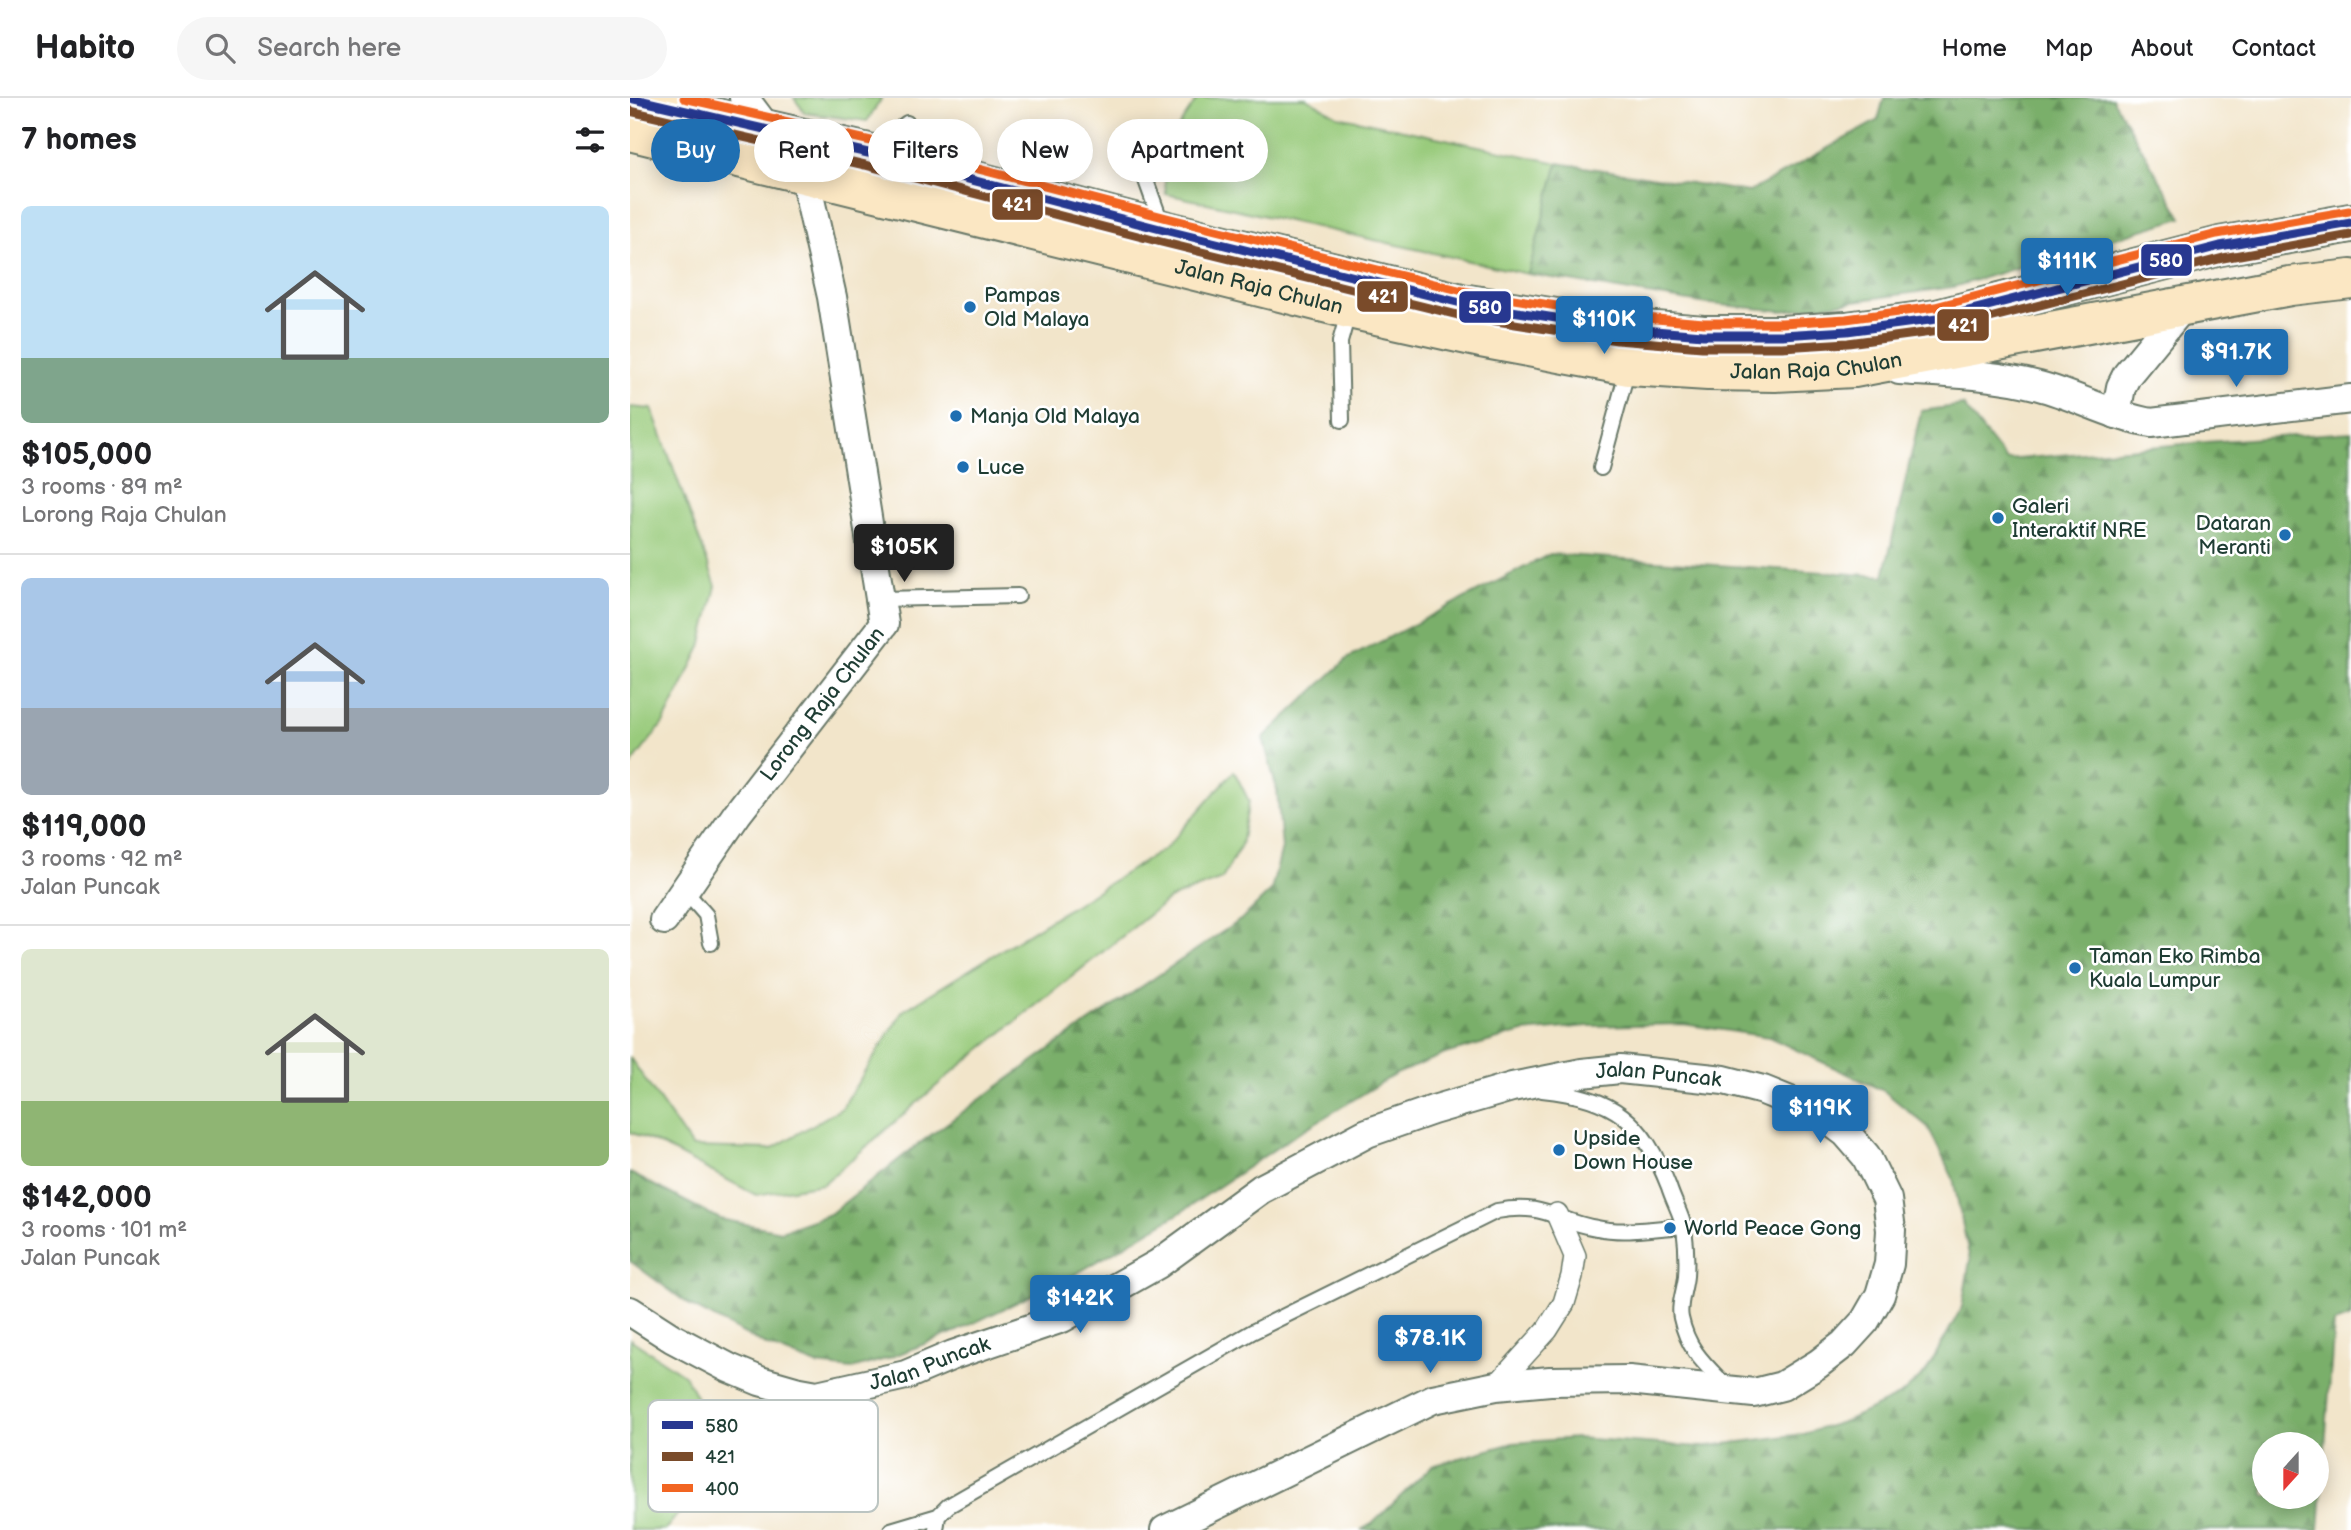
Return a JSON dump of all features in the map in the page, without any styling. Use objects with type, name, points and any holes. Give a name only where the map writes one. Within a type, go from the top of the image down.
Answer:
[{"type":"main road","name":"Jalan Raja Chulan","points":[[630,98],[754,127]]},
{"type":"main road","name":"Jalan Raja Chulan","points":[[630,131],[754,161]]},
{"type":"main road","name":"Jalan Raja Chulan","points":[[854,150],[1461,303],[1647,331],[1703,335],[1782,335],[1847,331],[1937,319],[2220,246],[2351,223]]},
{"type":"main road","name":"Jalan Raja Chulan","points":[[840,182],[1349,309],[1481,338],[1629,366],[1708,372],[1854,368],[2290,286],[2351,279]]},
{"type":"street","points":[[744,98],[760,119]]},
{"type":"street","name":"Lorong Raja Chulan","points":[[664,920],[737,814],[884,624],[832,297],[806,182]]},
{"type":"street","points":[[2116,414],[2121,387],[2127,375],[2182,307]]},
{"type":"street","points":[[1854,368],[1995,377],[2065,394],[2116,414],[2151,423],[2351,399]]},
{"type":"street","name":"Jalan Puncak","points":[[630,1311],[729,1368],[795,1391],[817,1395],[906,1375],[953,1355],[1062,1318],[1158,1264],[1261,1189],[1367,1133],[1512,1087],[1582,1073],[1620,1069],[1724,1080],[1763,1090],[1826,1118],[1846,1133],[1866,1156],[1887,1199],[1891,1230],[1889,1264],[1875,1303],[1865,1321],[1851,1336],[1818,1364],[1782,1386],[1754,1393],[1629,1380],[1549,1381],[1496,1386],[1433,1399],[1165,1530]]},
{"type":"street","points":[[1496,1386],[1547,1329],[1564,1303],[1575,1256],[1557,1214]]},
{"type":"lane","points":[[1147,182],[1164,230]]},
{"type":"lane","points":[[1342,420],[1340,342],[1349,309]]},
{"type":"lane","points":[[1601,468],[1629,366]]},
{"type":"lane","points":[[881,599],[1018,596]]},
{"type":"lane","points":[[685,891],[706,915],[711,943]]},
{"type":"lane","points":[[1512,1087],[1563,1092],[1604,1103],[1619,1112],[1639,1131],[1654,1153],[1684,1226],[1686,1274],[1680,1316],[1691,1349],[1732,1391]]},
{"type":"lane","points":[[891,1530],[937,1523],[948,1506],[1252,1332],[1497,1211],[1532,1208],[1595,1228],[1610,1230],[1684,1226]]},
{"type":"green space","points":[[794,98],[882,98],[867,121],[805,113]]},
{"type":"green space","points":[[1198,98],[1306,98],[1338,116],[1558,163],[1528,274],[1166,194],[1165,182],[1268,182],[1268,119],[1184,119]]},
{"type":"green space","points":[[1884,98],[2112,98],[2182,218],[1953,287],[1783,311],[1701,303],[1528,274],[1558,163],[1749,192],[1878,120]]},
{"type":"green space","points":[[1963,405],[2006,460],[2351,432],[2351,1317],[2334,1323],[2326,1432],[2252,1432],[2252,1509],[2321,1509],[2319,1530],[1361,1530],[1372,1524],[1432,1466],[1513,1443],[1576,1438],[1701,1447],[1803,1434],[1846,1421],[1901,1395],[1926,1372],[1962,1307],[1970,1260],[1953,1178],[1928,1127],[1884,1091],[1769,1037],[1683,1024],[1588,1026],[1523,1032],[1445,1054],[1396,1074],[1297,1134],[1180,1213],[1074,1275],[957,1331],[889,1358],[852,1369],[817,1365],[768,1346],[691,1306],[630,1261],[630,1173],[720,1219],[781,1231],[830,1214],[917,1145],[1060,1042],[1243,918],[1271,891],[1282,848],[1277,790],[1263,738],[1347,659],[1550,554],[1884,576],[1921,411]]},
{"type":"green space","points":[[630,407],[652,409],[716,586],[701,647],[664,722],[630,766]]},
{"type":"green space","points":[[1234,771],[1249,801],[1241,845],[1222,879],[1169,899],[956,1069],[823,1184],[756,1195],[655,1142],[630,1132],[630,1058],[692,1147],[771,1149],[842,1108],[903,1011],[1166,848]]},
{"type":"green space","points":[[630,1339],[685,1376],[698,1400],[648,1400],[648,1512],[682,1512],[665,1530],[630,1530]]},
{"type":"transit line","name":"580","points":[[630,98],[868,153],[1461,303],[1619,328],[1703,335],[1782,335],[1847,331],[1937,319],[2220,246],[2351,223]]},
{"type":"transit line","name":"400","points":[[684,98],[871,141],[1463,291],[1620,316],[1704,323],[1782,323],[1846,319],[1935,307],[2217,234],[2349,211]]},
{"type":"transit line","name":"421","points":[[630,111],[865,165],[1458,315],[1617,340],[1702,347],[1782,347],[1848,343],[1939,331],[2223,258],[2351,235]]},
{"type":"place","name":"Pampas Old Malaya","points":[[970,307]]},
{"type":"place","name":"Manja Old Malaya","points":[[956,416]]},
{"type":"place","name":"Luce","points":[[963,467]]},
{"type":"place","name":"Galeri Interaktif NRE","points":[[1998,518]]},
{"type":"place","name":"Dataran Meranti","points":[[2285,535]]},
{"type":"place","name":"Taman Eko Rimba Kuala Lumpur","points":[[2075,968]]},
{"type":"place","name":"Upside Down House","points":[[1559,1150]]},
{"type":"place","name":"World Peace Gong","points":[[1670,1228]]}]
